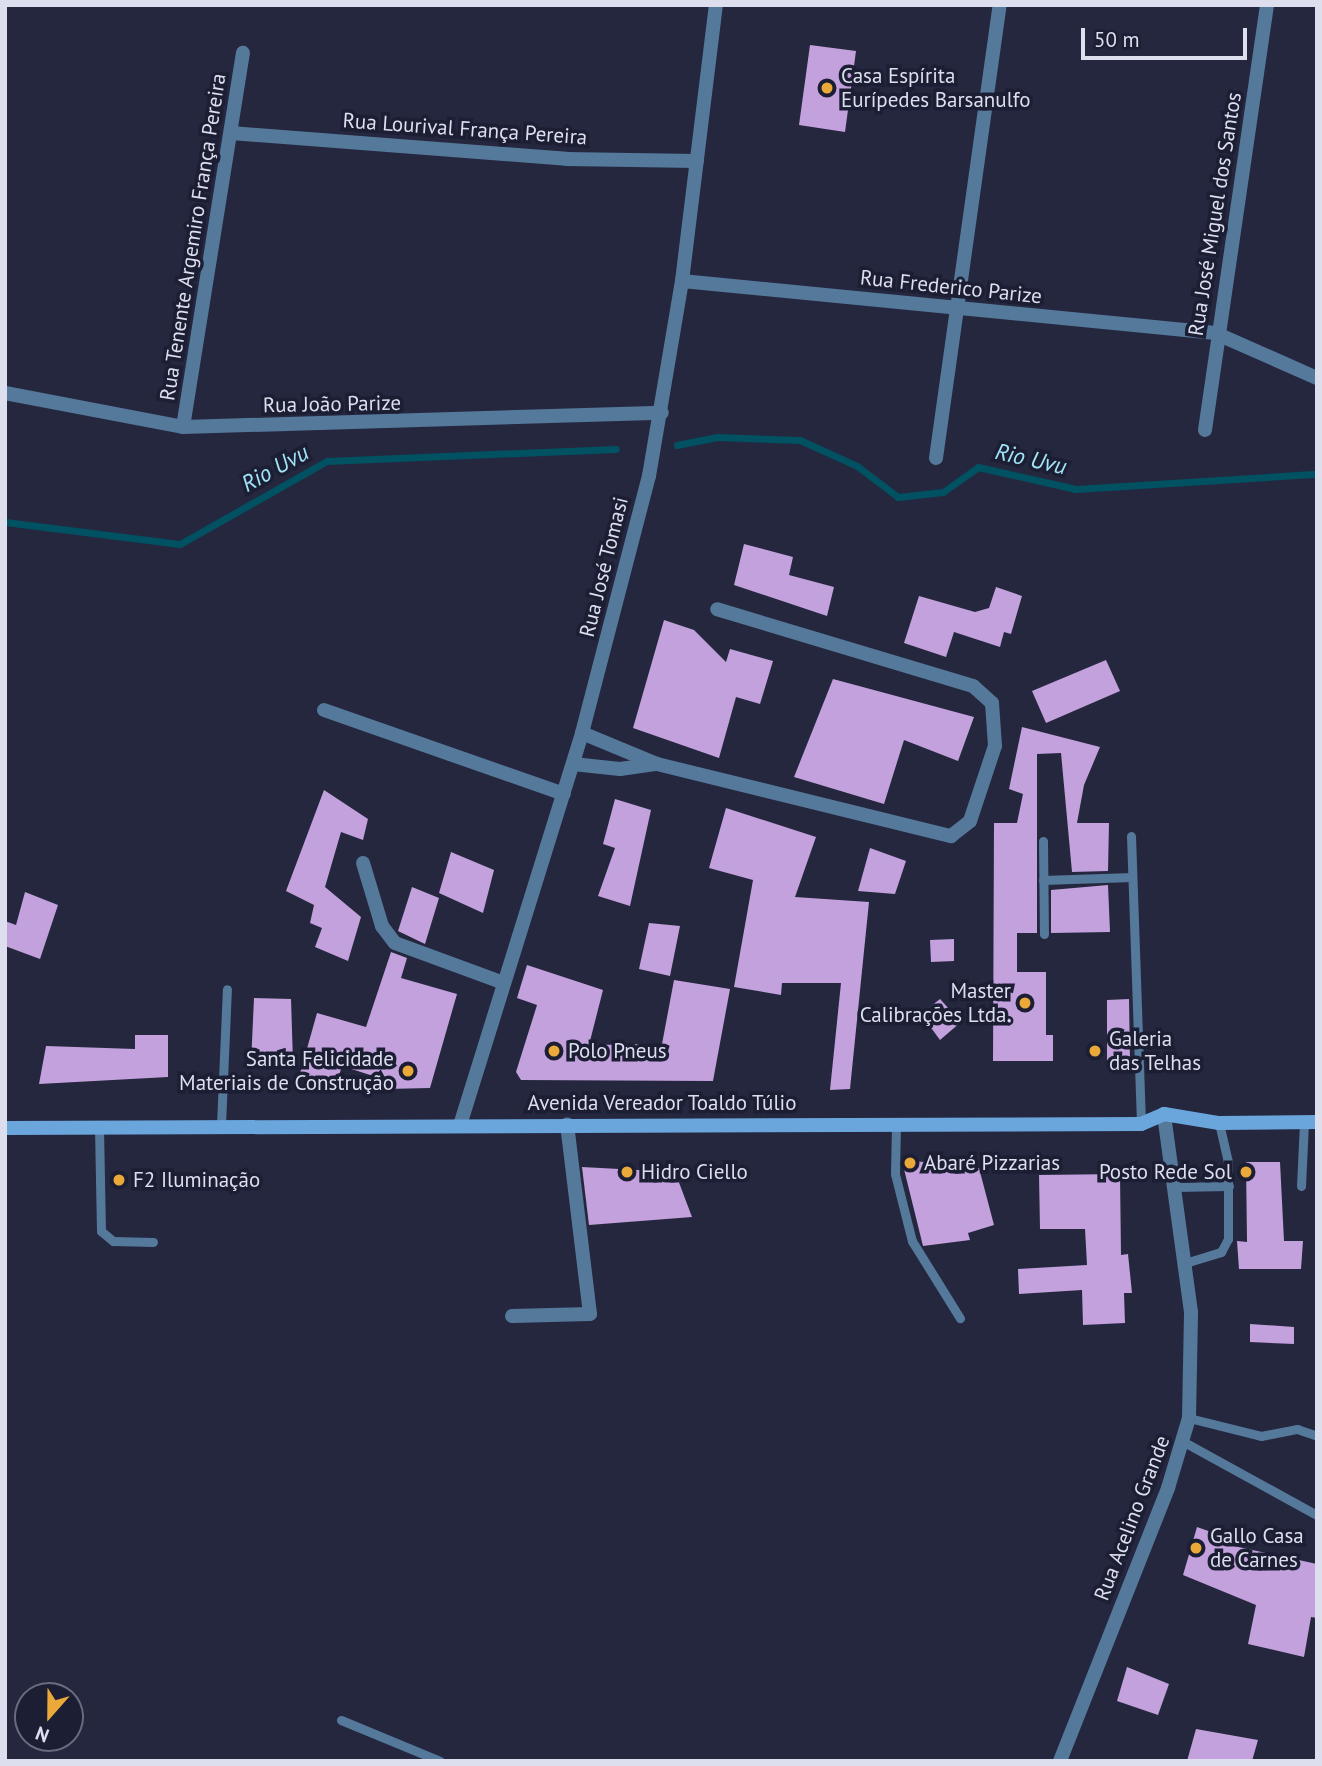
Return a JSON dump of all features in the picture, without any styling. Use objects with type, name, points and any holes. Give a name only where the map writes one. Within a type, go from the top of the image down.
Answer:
[{"type":"main road","name":"Avenida Vereador Toaldo Túlio","points":[[5,1128],[461,1122],[1141,1124],[1164,1114]]},
{"type":"main road","points":[[1164,1114],[1219,1124],[1310,1122]]},
{"type":"street","name":"Rua José Tomasi","points":[[461,1122],[501,982],[582,733],[662,413],[682,281],[716,5]]},
{"type":"street","points":[[936,458],[1000,5]]},
{"type":"street","name":"Rua José Miguel dos Santos","points":[[1205,430],[1215,333],[1245,187],[1267,5]]},
{"type":"street","name":"Rua Tenente Argemiro França Pereira","points":[[183,427],[243,53]]},
{"type":"street","name":"Rua Lourival França Pereira","points":[[231,133],[566,159],[697,161]]},
{"type":"street","name":"Rua Frederico Parize","points":[[682,281],[1215,333],[1317,378]]},
{"type":"street","name":"Rua João Parize","points":[[5,393],[183,427],[662,413]]},
{"type":"street","points":[[582,733],[657,764],[938,834],[951,836],[970,821],[995,746],[992,703],[973,686],[717,609]]},
{"type":"street","points":[[324,710],[564,794]]},
{"type":"street","points":[[573,764],[657,764]]},
{"type":"street","points":[[363,863],[382,926],[395,943],[501,982]]},
{"type":"street","name":"Rua Acelino Grande","points":[[1060,1761],[1184,1442],[1189,1418],[1194,1354],[1185,1263],[1164,1114]]},
{"type":"street","points":[[512,1316],[590,1314],[568,1124]]},
{"type":"lane","points":[[1131,836],[1141,1124]]},
{"type":"lane","points":[[1043,841],[1044,934]]},
{"type":"lane","points":[[1043,880],[1132,877]]},
{"type":"lane","points":[[221,1125],[227,989]]},
{"type":"lane","points":[[1301,1186],[1310,1122]]},
{"type":"lane","points":[[1185,1263],[1225,1245],[1229,1186],[1219,1124]]},
{"type":"lane","points":[[896,1125],[895,1174],[912,1241],[961,1318]]},
{"type":"lane","points":[[99,1127],[101,1231],[113,1241],[153,1242]]},
{"type":"lane","points":[[1174,1187],[1229,1186]]},
{"type":"lane","points":[[1189,1418],[1261,1436],[1297,1429],[1317,1436]]},
{"type":"lane","points":[[1184,1442],[1317,1515]]},
{"type":"lane","points":[[341,1720],[440,1761]]},
{"type":"building","name":"Casa Espírita Eurípedes Barsanulfo","points":[[810,45],[856,51],[845,132],[799,125]]},
{"type":"building","points":[[744,544],[793,557],[789,575],[834,587],[827,616],[734,585]]},
{"type":"building","points":[[996,587],[1022,596],[1011,634],[1004,632],[1000,647],[954,632],[946,657],[904,643],[919,596],[975,612],[989,608]]},
{"type":"building","points":[[664,620],[694,630],[726,662],[730,649],[773,661],[760,704],[736,697],[719,758],[633,728]]},
{"type":"building","points":[[1106,660],[1120,691],[1046,723],[1032,691]]},
{"type":"building","points":[[833,679],[974,717],[958,761],[904,740],[884,804],[794,777]]},
{"type":"building","points":[[1022,727],[1100,747],[1084,785],[1077,823],[1109,823],[1108,871],[1072,872],[1061,753],[1037,754],[1037,933],[1017,933],[1017,972],[1046,972],[1046,1035],[1053,1035],[1053,1061],[993,1061],[994,823],[1017,823],[1023,794],[1009,789]]},
{"type":"building","points":[[324,790],[368,819],[363,840],[341,832],[325,887],[361,917],[348,961],[315,947],[322,928],[310,923],[314,905],[286,891]]},
{"type":"building","points":[[615,799],[651,810],[630,906],[598,896],[615,848],[603,844]]},
{"type":"building","points":[[726,808],[816,837],[795,897],[869,902],[850,1089],[830,1090],[841,983],[782,983],[781,995],[734,987],[753,880],[709,868]]},
{"type":"building","points":[[870,848],[906,861],[895,894],[858,891]]},
{"type":"building","points":[[451,852],[494,870],[483,913],[439,893]]},
{"type":"building","points":[[1108,885],[1110,932],[1051,933],[1051,890]]},
{"type":"building","points":[[412,887],[439,898],[425,944],[398,931]]},
{"type":"building","points":[[25,892],[58,905],[40,959],[5,946],[5,921],[16,925]]},
{"type":"building","points":[[649,923],[680,926],[670,976],[639,969]]},
{"type":"building","points":[[954,939],[954,961],[931,962],[930,940]]},
{"type":"building","points":[[391,952],[407,958],[401,978],[457,994],[430,1088],[386,1089],[389,1081],[342,1066],[335,1088],[299,1077],[317,1013],[366,1027]]},
{"type":"building","points":[[527,965],[603,990],[589,1045],[662,1044],[674,980],[730,989],[713,1081],[521,1080],[516,1072],[537,1005],[517,998]]},
{"type":"building","points":[[254,998],[291,999],[293,1062],[251,1064]]},
{"type":"building","points":[[940,999],[961,1022],[940,1040],[921,1014]]},
{"type":"building","points":[[1129,999],[1130,1061],[1107,1060],[1107,1000]]},
{"type":"building","points":[[135,1035],[168,1035],[168,1077],[39,1084],[46,1046],[135,1049]]},
{"type":"building","points":[[902,1161],[953,1163],[955,1174],[979,1168],[994,1225],[968,1233],[970,1240],[923,1246]]},
{"type":"building","points":[[1246,1162],[1280,1162],[1284,1241],[1303,1241],[1301,1269],[1239,1269],[1237,1241],[1247,1242]]},
{"type":"building","points":[[582,1167],[675,1172],[692,1217],[589,1225]]},
{"type":"building","points":[[1120,1174],[1121,1255],[1128,1254],[1132,1293],[1124,1293],[1125,1323],[1083,1325],[1082,1290],[1019,1294],[1018,1269],[1087,1265],[1085,1229],[1040,1229],[1039,1175]]},
{"type":"building","points":[[1250,1324],[1294,1327],[1294,1344],[1250,1342]]},
{"type":"building","points":[[1197,1527],[1231,1539],[1229,1545],[1317,1564],[1317,1618],[1311,1617],[1304,1657],[1248,1644],[1256,1605],[1183,1575]]},
{"type":"building","points":[[1127,1667],[1169,1684],[1158,1715],[1117,1701]]},
{"type":"building","points":[[1196,1729],[1258,1740],[1252,1761],[1187,1761]]},
{"type":"waterway","name":"Rio Uvu","points":[[677,445],[717,437],[800,440],[857,466],[898,497],[943,492],[978,467],[1076,489],[1317,474]]},
{"type":"waterway","name":"Rio Uvu","points":[[5,522],[180,544],[327,461],[616,449]]},
{"type":"place","name":"Casa Espírita Eurípedes Barsanulfo","points":[[827,88]]},
{"type":"place","name":"Master Calibrações Ltda.","points":[[1025,1003]]},
{"type":"place","name":"Polo Pneus","points":[[554,1051]]},
{"type":"place","name":"Galeria das Telhas","points":[[1095,1051]]},
{"type":"place","name":"Santa Felicidade Materiais de Construção","points":[[408,1071]]},
{"type":"place","name":"Abaré Pizzarias","points":[[910,1163]]},
{"type":"place","name":"Hidro Ciello","points":[[627,1172]]},
{"type":"place","name":"Posto Rede Sol","points":[[1246,1172]]},
{"type":"place","name":"F2 Iluminação","points":[[119,1180]]},
{"type":"place","name":"Gallo Casa de Carnes","points":[[1196,1548]]}]
